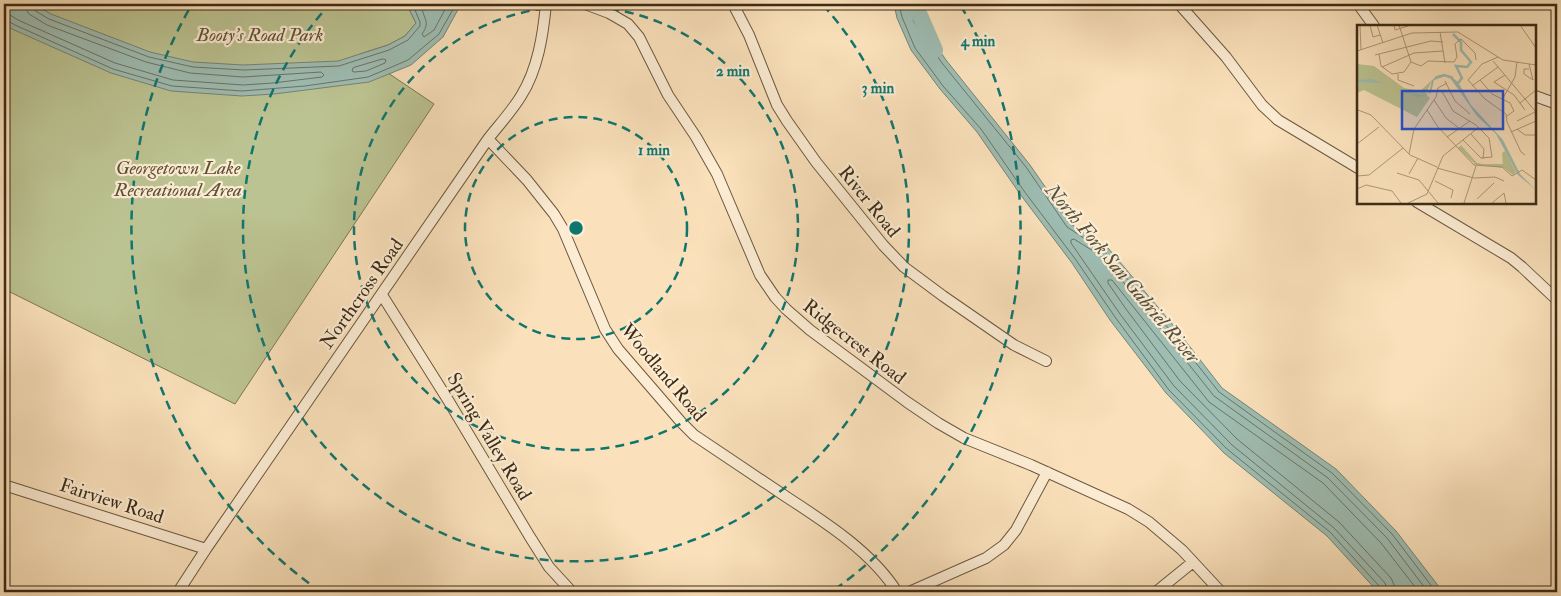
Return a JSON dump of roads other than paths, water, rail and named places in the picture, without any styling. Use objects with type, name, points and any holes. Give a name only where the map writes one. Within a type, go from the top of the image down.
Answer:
[{"type":"street","name":"Northcross Road","points":[[178,592],[488,139],[521,96],[530,79],[539,52],[546,4]]},
{"type":"street","name":"Ridgecrest Road","points":[[584,4],[609,13],[628,24],[638,37],[668,95],[696,137],[717,174],[764,282],[786,309],[810,330],[938,423],[964,438],[1047,472],[1142,517],[1164,533],[1221,592]]},
{"type":"street","name":"River Road","points":[[733,4],[750,35],[777,105],[816,162],[883,245],[904,267],[943,296],[1014,345],[1046,361]]},
{"type":"street","points":[[1178,4],[1231,62],[1262,105],[1278,120],[1357,167]]},
{"type":"street","points":[[1358,4],[1373,25]]},
{"type":"street","points":[[1536,96],[1557,104]]},
{"type":"street","name":"Woodland Road","points":[[488,139],[554,214],[570,243],[605,329],[618,349],[680,422],[694,435],[827,524],[851,543],[887,577],[897,592]]},
{"type":"street","points":[[1420,204],[1511,258],[1557,300]]},
{"type":"street","name":"Spring Valley Road","points":[[382,295],[549,567],[572,592]]},
{"type":"street","points":[[908,592],[986,558],[1004,545],[1016,530],[1047,472]]},
{"type":"street","name":"Fairview Road","points":[[7,486],[206,549]]},
{"type":"street","points":[[1156,592],[1193,562]]},
{"type":"water","points":[[4,4],[33,4],[51,14],[150,52],[193,62],[243,65],[338,61],[388,45],[405,36],[416,23],[410,11],[410,4],[461,4],[443,37],[411,65],[369,82],[274,94],[242,96],[171,91],[111,73],[4,24]]},
{"type":"water","points":[[894,4],[915,4],[918,19],[946,60],[1030,165],[1071,224],[1108,248],[1173,325],[1222,388],[1336,469],[1396,531],[1443,592],[1378,592],[1327,536],[1224,453],[1166,393],[1110,320],[1072,263],[1020,194],[977,132],[940,89],[911,50],[897,18]]},
{"type":"waterway","name":"North Fork San Gabriel River","points":[[915,4],[935,50]]},
{"type":"park label","name":"Booty's Road Park","points":[[260,34]]},
{"type":"park label","name":"Georgetown Lake Recreational Area","points":[[178,178]]}]
